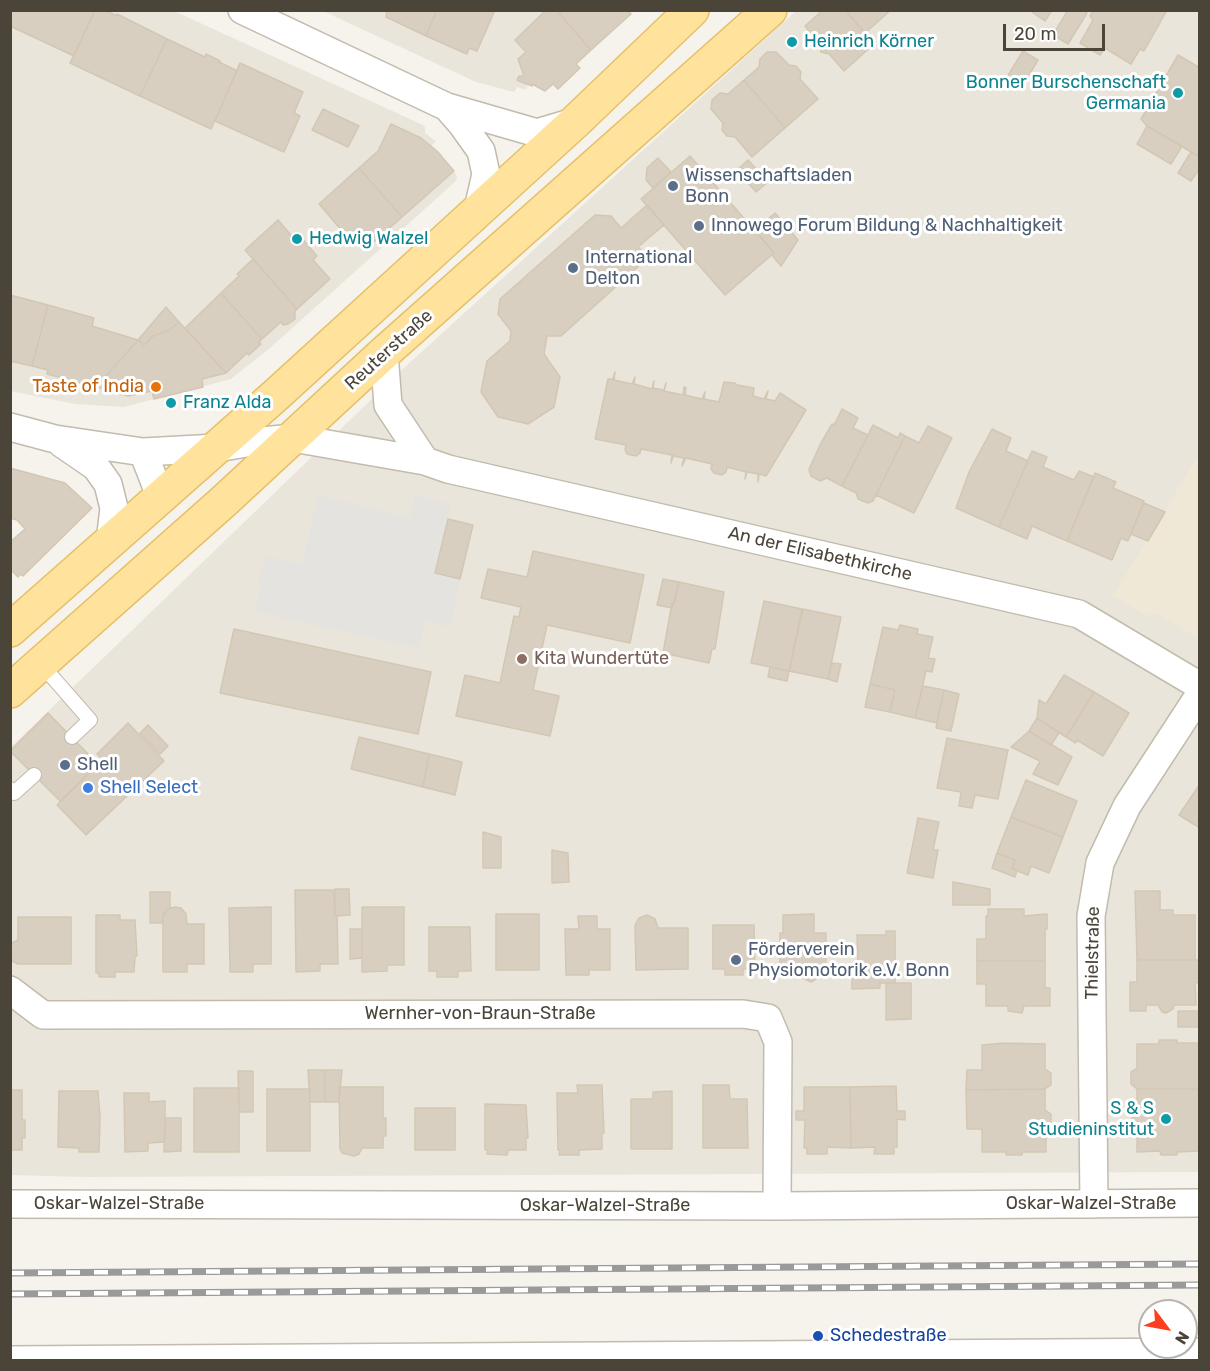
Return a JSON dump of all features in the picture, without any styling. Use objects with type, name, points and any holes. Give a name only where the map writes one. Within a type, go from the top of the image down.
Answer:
[{"type":"main road","points":[[10,630],[217,448],[575,122],[692,10]]},
{"type":"main road","name":"Reuterstraße","points":[[10,691],[293,438],[384,353],[770,10]]},
{"type":"main road","points":[[106,606],[151,532],[161,498]]},
{"type":"street","points":[[242,10],[447,107],[537,133],[575,122]]},
{"type":"street","points":[[447,107],[481,151],[486,174],[478,209]]},
{"type":"street","points":[[384,353],[388,405],[425,461]]},
{"type":"street","points":[[10,427],[55,439],[96,467],[108,484],[114,508],[111,542]]},
{"type":"street","name":"An der Elisabethkirche","points":[[55,439],[143,452],[217,448],[252,441],[293,438],[425,461],[448,469],[1079,614],[1200,686]]},
{"type":"street","points":[[143,452],[161,498]]},
{"type":"street","name":"Thielstraße","points":[[1094,1204],[1090,916],[1100,863],[1127,806],[1200,694]]},
{"type":"street","name":"Wernher-von-Braun-Straße","points":[[10,990],[43,1015],[743,1014],[768,1018],[778,1042],[777,1206]]},
{"type":"street","name":"Oskar-Walzel-Straße","points":[[10,1204],[777,1206],[1200,1203]]},
{"type":"street","points":[[10,1360],[1024,1355],[1200,1352]]},
{"type":"lane","points":[[41,664],[90,720],[72,737]]},
{"type":"lane","points":[[10,789],[14,794],[34,775]]},
{"type":"shaded area","points":[[628,10],[631,14],[576,64],[580,68],[558,89],[553,84],[545,91],[533,84],[528,85],[526,90],[517,87],[514,92],[476,82],[323,11]]},
{"type":"shaded area","points":[[10,11],[174,11],[423,125],[425,133],[436,141],[431,146],[454,171],[457,176],[456,181],[270,348],[231,379],[124,407],[75,404],[11,391]]},
{"type":"shaded area","points":[[796,11],[1199,11],[1199,1172],[85,1177],[11,1175],[11,747],[405,367]]},
{"type":"shaded area","points":[[1199,454],[1199,639],[1157,613],[1147,616],[1113,596]]},
{"type":"shaded area","points":[[318,495],[409,518],[415,495],[451,504],[435,573],[460,579],[451,627],[425,621],[418,648],[255,612],[260,589],[257,587],[265,556],[302,564]]},
{"type":"building","points":[[11,10],[95,10],[74,56],[10,26]]},
{"type":"building","points":[[95,10],[104,10],[117,16],[117,14],[167,39],[140,96],[70,63]]},
{"type":"building","points":[[387,10],[437,10],[426,36],[386,17]]},
{"type":"building","points":[[437,10],[495,10],[477,51],[469,48],[467,54],[426,36]]},
{"type":"building","points":[[546,10],[556,10],[591,50],[576,64],[580,68],[558,89],[553,84],[545,91],[517,80],[519,76],[524,76],[518,59],[526,52],[515,40]]},
{"type":"building","points":[[556,10],[628,10],[631,14],[591,50]]},
{"type":"building","points":[[823,10],[845,10],[874,44],[844,71],[829,54],[821,52],[819,43],[805,26]]},
{"type":"building","points":[[845,10],[891,10],[865,33]]},
{"type":"building","points":[[1029,10],[1052,10],[1045,21]]},
{"type":"building","points":[[1068,10],[1083,10],[1087,13],[1068,44],[1053,35]]},
{"type":"building","points":[[1093,10],[1164,10],[1166,12],[1144,51],[1140,49],[1131,64],[1105,48],[1100,55],[1080,43],[1093,20],[1090,16]]},
{"type":"building","points":[[167,39],[205,57],[206,54],[237,71],[211,129],[140,96]]},
{"type":"building","points":[[1023,51],[1038,60],[1022,87],[1007,77]]},
{"type":"building","points":[[767,52],[776,52],[789,65],[796,66],[801,72],[800,79],[818,99],[785,128],[744,80],[759,67],[760,59]]},
{"type":"building","name":"Bonner Burschenschaft Germania","points":[[1178,55],[1200,68],[1200,152],[1198,156],[1147,126],[1141,119]]},
{"type":"building","points":[[240,63],[303,92],[294,113],[300,116],[284,152],[215,121]]},
{"type":"building","points":[[744,80],[785,128],[752,157],[735,137],[727,136],[722,130],[723,123],[711,109],[712,100],[720,93],[728,94]]},
{"type":"building","points":[[323,109],[359,126],[348,147],[312,130]]},
{"type":"building","points":[[391,124],[421,138],[437,151],[454,171],[402,217],[359,168],[378,151]]},
{"type":"building","points":[[1147,126],[1182,146],[1171,164],[1137,144]]},
{"type":"building","points":[[1191,152],[1198,156],[1200,152],[1200,168],[1191,181],[1178,173]]},
{"type":"building","points":[[690,156],[774,253],[725,295],[641,199]]},
{"type":"building","points":[[658,158],[671,172],[653,188],[646,180],[647,168]]},
{"type":"building","points":[[748,160],[768,182],[756,192],[737,170]]},
{"type":"building","points":[[359,168],[402,217],[367,248],[361,241],[355,246],[319,204]]},
{"type":"building","points":[[647,205],[664,225],[638,247],[641,250],[640,265],[561,336],[547,336],[544,354],[560,377],[554,407],[528,424],[498,417],[481,392],[487,361],[510,341],[511,331],[498,314],[500,299],[595,215],[611,216],[621,228]]},
{"type":"building","points":[[775,213],[798,240],[781,266],[772,255],[774,253],[755,230]]},
{"type":"building","points":[[278,220],[296,241],[301,237],[317,256],[313,260],[330,279],[297,309],[245,250]]},
{"type":"building","points":[[253,259],[297,309],[295,319],[288,324],[283,325],[281,322],[262,339],[221,293]]},
{"type":"building","points":[[221,293],[262,339],[259,342],[261,344],[249,355],[247,353],[226,373],[185,328]]},
{"type":"building","points":[[10,295],[48,305],[32,366],[10,361]]},
{"type":"building","points":[[48,305],[94,318],[92,326],[138,340],[96,387],[47,374],[48,370],[32,366]]},
{"type":"building","points":[[166,307],[179,322],[168,331],[153,336],[144,345],[138,340]]},
{"type":"building","points":[[179,322],[226,373],[202,379],[203,387],[154,399],[152,391],[128,396],[96,387],[138,340],[144,345],[153,336],[168,331]]},
{"type":"building","points":[[615,372],[614,380],[632,384],[635,377],[634,384],[652,389],[654,381],[653,388],[664,390],[666,383],[664,391],[683,395],[684,387],[686,388],[685,395],[702,399],[705,392],[704,399],[719,402],[724,382],[735,383],[754,388],[753,396],[764,399],[768,391],[766,399],[775,401],[780,393],[806,410],[766,476],[759,474],[758,482],[758,474],[747,472],[745,479],[746,472],[727,467],[726,472],[722,475],[714,473],[711,469],[712,464],[686,458],[682,466],[684,458],[673,456],[671,463],[672,455],[641,449],[636,456],[627,454],[626,445],[595,439],[608,379],[613,379]]},
{"type":"building","points":[[842,409],[858,418],[853,428],[868,435],[842,486],[827,478],[820,481],[811,476],[809,469],[821,443]]},
{"type":"building","points":[[873,425],[898,438],[900,433],[905,436],[873,501],[868,503],[858,499],[856,493],[842,486]]},
{"type":"building","points":[[928,426],[952,438],[914,513],[876,495],[905,436],[919,443]]},
{"type":"building","points":[[992,429],[1011,438],[1006,451],[1028,461],[999,527],[956,508],[969,472]]},
{"type":"building","points":[[1032,451],[1047,457],[1043,467],[1074,480],[1079,471],[1094,477],[1067,541],[1032,526],[1027,539],[999,527]]},
{"type":"building","points":[[10,468],[65,483],[92,508],[23,576],[21,574],[18,577],[10,569],[10,542],[25,529],[17,520],[10,518]]},
{"type":"building","points":[[1095,473],[1116,482],[1113,488],[1144,501],[1128,541],[1121,538],[1112,560],[1067,541]]},
{"type":"building","points":[[1144,503],[1165,512],[1148,541],[1131,534]]},
{"type":"building","points":[[448,519],[473,525],[460,579],[435,573]]},
{"type":"building","name":"Kita Wundertüte","points":[[533,551],[644,575],[630,643],[547,625],[533,690],[559,696],[550,736],[456,716],[465,675],[500,683],[514,616],[519,617],[521,607],[481,598],[488,569],[527,577]]},
{"type":"building","points":[[663,579],[679,582],[672,608],[657,605]]},
{"type":"building","points":[[679,582],[724,592],[715,649],[712,649],[709,663],[663,653],[672,603],[674,604]]},
{"type":"building","points":[[764,601],[802,609],[789,671],[751,663]]},
{"type":"building","points":[[803,609],[841,617],[828,679],[789,671]]},
{"type":"building","points":[[900,625],[918,629],[917,634],[933,637],[928,658],[935,659],[932,672],[926,671],[915,718],[890,712],[895,690],[870,684],[883,627],[898,630]]},
{"type":"building","points":[[234,629],[431,672],[418,734],[220,693]]},
{"type":"building","points":[[832,663],[841,664],[837,682],[828,679]]},
{"type":"building","points":[[770,667],[789,671],[787,681],[768,677]]},
{"type":"building","points":[[1064,675],[1094,692],[1066,737],[1037,718],[1039,700],[1046,704]]},
{"type":"building","points":[[870,684],[895,690],[890,712],[865,707]]},
{"type":"building","points":[[923,686],[944,690],[937,723],[915,718]]},
{"type":"building","points":[[944,690],[959,694],[951,731],[936,728]]},
{"type":"building","points":[[1094,692],[1129,713],[1103,756],[1077,740],[1075,743],[1066,737]]},
{"type":"building","points":[[48,713],[98,764],[60,801],[10,751]]},
{"type":"building","points":[[1037,718],[1059,733],[1051,745],[1029,731]]},
{"type":"building","points":[[128,723],[164,761],[86,835],[57,805],[103,760],[97,754]]},
{"type":"building","points":[[148,725],[168,746],[160,754],[140,733]]},
{"type":"building","points":[[1029,731],[1072,757],[1058,785],[1033,774],[1040,761],[1011,747]]},
{"type":"building","points":[[359,737],[429,754],[423,787],[351,769]]},
{"type":"building","points":[[947,738],[1008,750],[998,799],[975,795],[972,808],[959,806],[961,792],[937,788]]},
{"type":"building","points":[[429,754],[462,762],[455,795],[423,787]]},
{"type":"building","points":[[1026,780],[1077,801],[1063,837],[1011,817]]},
{"type":"building","points":[[1200,784],[1200,828],[1179,815]]},
{"type":"building","points":[[1011,817],[1063,837],[1049,873],[1031,866],[1028,875],[1012,869],[1015,860],[997,853]]},
{"type":"building","points":[[918,818],[939,822],[933,850],[938,850],[933,878],[907,873]]},
{"type":"building","points":[[483,832],[501,837],[501,868],[483,868]]},
{"type":"building","points":[[552,850],[568,853],[569,882],[552,883]]},
{"type":"building","points":[[997,853],[1015,860],[1012,869],[1017,870],[1015,877],[992,868]]},
{"type":"building","points":[[953,882],[990,889],[990,905],[953,905]]},
{"type":"building","points":[[335,889],[349,889],[350,915],[335,916]]},
{"type":"building","points":[[295,890],[334,890],[338,964],[320,964],[320,971],[296,972]]},
{"type":"building","points":[[1135,891],[1160,891],[1160,910],[1173,910],[1173,915],[1195,915],[1195,960],[1137,960]]},
{"type":"building","points":[[150,892],[170,892],[170,908],[164,913],[162,923],[150,923]]},
{"type":"building","points":[[271,907],[271,964],[253,964],[253,972],[230,972],[229,908]]},
{"type":"building","points":[[362,907],[404,907],[404,965],[387,965],[387,971],[362,972]]},
{"type":"building","points":[[181,908],[186,914],[187,924],[204,924],[204,964],[187,964],[187,972],[163,972],[163,916],[168,909]]},
{"type":"building","points":[[988,909],[1024,909],[1024,916],[1047,914],[1045,961],[977,961],[977,939],[986,939]]},
{"type":"building","points":[[496,914],[539,914],[539,970],[496,970]]},
{"type":"building","points":[[814,914],[814,933],[826,933],[826,968],[822,968],[821,976],[811,982],[803,978],[801,969],[780,969],[780,933],[783,933],[783,915]]},
{"type":"building","points":[[96,915],[120,915],[120,920],[135,920],[137,956],[135,956],[134,972],[115,972],[115,977],[99,977],[99,973],[96,973]]},
{"type":"building","points":[[647,915],[655,919],[658,928],[688,928],[688,969],[636,970],[635,925],[639,918]]},
{"type":"building","points":[[578,916],[597,916],[597,929],[610,929],[610,970],[589,970],[589,975],[566,975],[565,929],[579,929]]},
{"type":"building","points":[[18,917],[71,917],[71,964],[18,964],[12,961],[10,944],[18,940]]},
{"type":"building","points":[[713,925],[754,925],[755,969],[743,969],[743,975],[725,975],[725,969],[713,969]]},
{"type":"building","points":[[429,927],[470,927],[471,971],[458,971],[458,977],[437,977],[437,971],[429,971]]},
{"type":"building","points":[[350,929],[362,929],[362,958],[350,959]]},
{"type":"building","points":[[886,931],[895,931],[895,983],[880,983],[880,988],[852,989],[852,964],[858,964],[857,935],[886,935]]},
{"type":"building","points":[[1137,960],[1200,960],[1200,982],[1195,983],[1196,1005],[1174,1005],[1173,1009],[1166,1013],[1162,1012],[1158,1005],[1146,1005],[1146,1011],[1130,1011],[1130,982],[1137,982]]},
{"type":"building","points":[[977,961],[1045,961],[1045,988],[1050,988],[1050,1006],[1024,1006],[1022,1013],[1008,1011],[1008,1006],[986,1006],[986,984],[977,984]]},
{"type":"building","points":[[886,983],[911,983],[911,1019],[886,1020]]},
{"type":"building","points":[[1178,1011],[1200,1011],[1200,1027],[1178,1027]]},
{"type":"building","points":[[1159,1040],[1200,1043],[1200,1089],[1137,1089],[1131,1084],[1131,1072],[1137,1068],[1137,1044],[1159,1044]]},
{"type":"building","points":[[1045,1044],[1045,1069],[1051,1073],[1051,1085],[1045,1089],[966,1090],[967,1070],[982,1070],[982,1045]]},
{"type":"building","points":[[308,1070],[325,1070],[325,1102],[310,1102]]},
{"type":"building","points":[[325,1070],[342,1070],[339,1102],[325,1102]]},
{"type":"building","points":[[238,1071],[253,1071],[253,1112],[239,1112]]},
{"type":"building","points":[[577,1085],[602,1085],[604,1133],[602,1133],[602,1149],[579,1150],[579,1155],[559,1155],[557,1093],[578,1093]]},
{"type":"building","points":[[703,1085],[729,1085],[730,1099],[747,1099],[748,1148],[703,1148]]},
{"type":"building","points":[[896,1086],[897,1111],[905,1111],[905,1120],[897,1119],[897,1147],[894,1147],[894,1154],[874,1154],[875,1147],[851,1148],[850,1087]]},
{"type":"building","points":[[339,1087],[383,1087],[383,1118],[386,1118],[386,1136],[383,1136],[383,1148],[362,1148],[359,1154],[354,1156],[342,1153],[340,1149]]},
{"type":"building","points":[[804,1087],[850,1087],[851,1148],[827,1147],[827,1154],[807,1154],[807,1148],[804,1148],[805,1120],[796,1120],[796,1111],[804,1111]]},
{"type":"building","points":[[194,1088],[239,1088],[239,1152],[194,1152]]},
{"type":"building","points":[[267,1089],[310,1089],[310,1151],[267,1151]]},
{"type":"building","points":[[1045,1089],[1045,1110],[1051,1114],[1051,1126],[1046,1130],[1046,1152],[1006,1155],[1006,1152],[982,1152],[982,1129],[967,1129],[966,1090]]},
{"type":"building","name":"S & S Studieninstitut","points":[[1137,1089],[1200,1089],[1200,1151],[1177,1152],[1177,1155],[1161,1155],[1160,1151],[1137,1152],[1137,1129],[1132,1124],[1132,1113],[1137,1109]]},
{"type":"building","points":[[10,1090],[22,1090],[22,1120],[25,1120],[25,1138],[22,1138],[22,1150],[10,1150]]},
{"type":"building","points":[[59,1091],[98,1091],[99,1152],[79,1152],[79,1148],[58,1147]]},
{"type":"building","points":[[672,1091],[672,1149],[631,1149],[631,1099],[653,1099],[653,1092]]},
{"type":"building","points":[[124,1093],[149,1093],[149,1102],[165,1101],[165,1142],[148,1143],[148,1151],[125,1152]]},
{"type":"building","points":[[485,1104],[526,1105],[528,1138],[526,1138],[526,1150],[508,1150],[507,1155],[487,1154],[488,1150],[485,1150]]},
{"type":"building","points":[[415,1108],[455,1108],[455,1150],[415,1150]]},
{"type":"building","points":[[165,1118],[181,1118],[181,1151],[164,1152]]},
{"type":"railway","points":[[10,1273],[1200,1264]]},
{"type":"railway","points":[[10,1294],[1200,1285]]},
{"type":"place","name":"Heinrich Körner","points":[[792,42]]},
{"type":"place","name":"Bonner Burschenschaft Germania","points":[[1178,93]]},
{"type":"place","name":"Wissenschaftsladen Bonn","points":[[673,186]]},
{"type":"place","name":"Innowego Forum Bildung & Nachhaltigkeit","points":[[699,226]]},
{"type":"place","name":"Hedwig Walzel","points":[[297,239]]},
{"type":"place","name":"International Delton","points":[[573,268]]},
{"type":"place","name":"Taste of India","points":[[156,387]]},
{"type":"place","name":"Franz Alda","points":[[171,403]]},
{"type":"place","name":"Kita Wundertüte","points":[[522,659]]},
{"type":"place","name":"Shell","points":[[65,765]]},
{"type":"place","name":"Shell Select","points":[[88,788]]},
{"type":"place","name":"Förderverein Physiomotorik e.V. Bonn","points":[[736,960]]},
{"type":"place","name":"S & S Studieninstitut","points":[[1166,1119]]},
{"type":"place","name":"Schedestraße","points":[[818,1336]]}]
